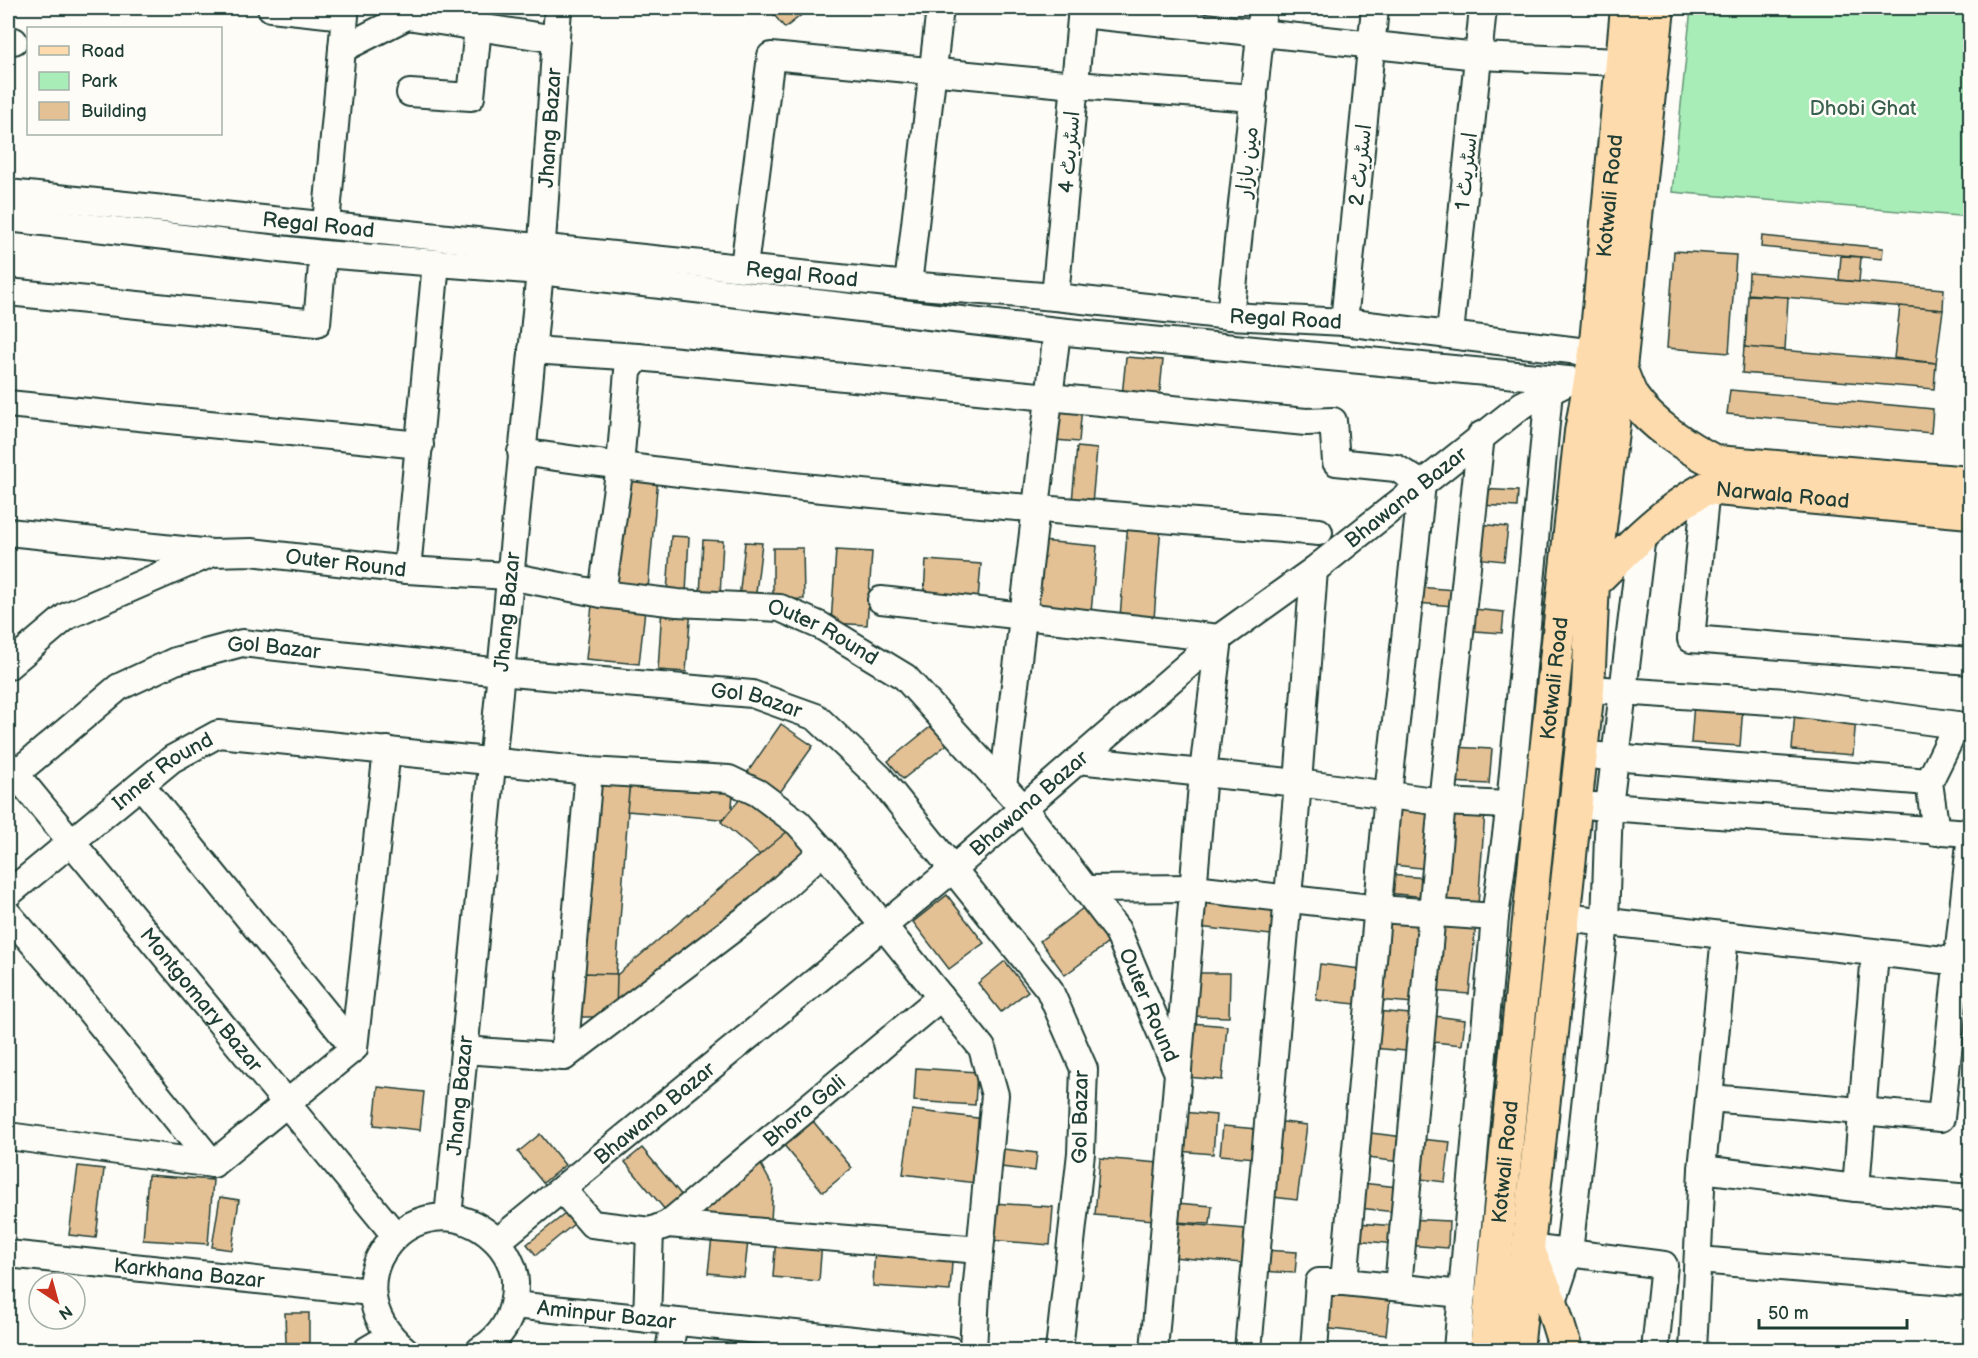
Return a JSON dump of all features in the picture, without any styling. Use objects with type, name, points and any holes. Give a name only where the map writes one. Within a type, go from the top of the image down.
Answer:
[{"type":"main road","name":"Kotwali Road","points":[[1486,1350],[1585,375],[1613,172],[1620,62],[1627,8]]},
{"type":"main road","name":"Kotwali Road","points":[[1517,1350],[1588,688],[1593,584],[1585,375],[1658,8]]},
{"type":"main road","points":[[1585,375],[1634,398],[1664,429],[1696,452],[1716,462],[1971,483]]},
{"type":"main road","name":"Narwala Road","points":[[1593,584],[1642,535],[1681,502],[1706,488],[1971,512]]},
{"type":"main road","points":[[1528,1248],[1552,1305],[1566,1350]]},
{"type":"street","points":[[271,8],[345,16],[326,224]]},
{"type":"street","name":"Jhang Bazar","points":[[448,1217],[532,350],[558,8]]},
{"type":"street","points":[[908,285],[940,8]]},
{"type":"street","name":"مین بازار","points":[[1230,316],[1263,8]]},
{"type":"street","name":"اسٹریٹ 2","points":[[1344,321],[1375,8]]},
{"type":"street","name":"اسٹریٹ 1","points":[[1450,334],[1483,8]]},
{"type":"street","points":[[1081,11],[1148,15],[1259,33],[1373,43],[1478,56],[1620,62]]},
{"type":"street","name":"اسٹریٹ 4","points":[[1055,297],[1081,11]]},
{"type":"street","points":[[342,49],[407,16],[556,39]]},
{"type":"street","points":[[410,93],[471,97],[478,27]]},
{"type":"street","points":[[744,267],[771,56],[1075,85],[1254,98]]},
{"type":"street","name":"Regal Road","points":[[8,193],[326,224],[540,260],[1057,331],[1585,375]]},
{"type":"street","name":"Regal Road","points":[[8,218],[322,254],[436,263],[540,260],[744,267],[1230,316],[1344,321],[1450,334],[1585,375]]},
{"type":"street","points":[[8,292],[317,323],[322,254]]},
{"type":"street","points":[[407,570],[436,263]]},
{"type":"street","points":[[1003,786],[1057,331]]},
{"type":"street","points":[[532,350],[638,357],[1306,422],[1333,421],[1336,462],[1396,468],[1422,484],[1388,795],[1344,1282]]},
{"type":"street","points":[[602,594],[620,466],[628,371],[638,357]]},
{"type":"street","points":[[1456,1350],[1495,917],[1510,806],[1585,375]]},
{"type":"street","name":"Bhawana Bazar","points":[[498,1241],[953,869],[1219,638],[1314,570],[1481,435],[1522,405],[1585,375]]},
{"type":"street","points":[[8,404],[420,446]]},
{"type":"street","points":[[1398,1287],[1442,802],[1481,435]]},
{"type":"street","points":[[521,452],[620,466],[1036,508],[1319,532]]},
{"type":"street","points":[[1706,488],[1691,639],[1971,661]]},
{"type":"street","points":[[8,532],[212,554]]},
{"type":"street","points":[[1552,1305],[1569,1253],[1605,922],[1609,807],[1621,693],[1642,535]]},
{"type":"street","name":"Outer Round","points":[[8,666],[67,616],[212,554],[251,552],[407,570],[509,576],[602,594],[677,603],[780,608],[821,626],[904,677],[1024,809],[1117,930],[1178,1073],[1154,1350]]},
{"type":"street","points":[[1248,1350],[1298,783],[1314,570]]},
{"type":"street","points":[[881,600],[1219,638],[1203,773],[1178,1073]]},
{"type":"street","name":"Gol Bazar","points":[[10,773],[119,687],[175,660],[242,644],[500,672],[752,694],[816,717],[879,777],[1049,989],[1084,1070],[1081,1153],[1059,1350]]},
{"type":"street","points":[[1588,688],[1621,693],[1786,702],[1964,726],[1929,782],[1936,832]]},
{"type":"street","name":"Inner Round","points":[[8,894],[172,759],[218,734],[589,771],[729,779],[758,793],[798,823],[824,850],[883,927],[982,1048],[995,1095],[973,1350]]},
{"type":"street","points":[[8,1136],[213,1164],[354,1048],[387,750]]},
{"type":"street","points":[[1581,754],[1929,782]]},
{"type":"street","points":[[1078,760],[1298,783],[1442,802],[1510,806]]},
{"type":"street","points":[[564,1057],[589,771]]},
{"type":"street","name":"Montgomary Bazar","points":[[10,773],[71,842],[395,1235]]},
{"type":"street","points":[[141,785],[354,1048]]},
{"type":"street","points":[[1576,805],[1971,833]]},
{"type":"street","points":[[1710,1098],[1941,1118],[1964,962],[1971,843]]},
{"type":"street","points":[[464,1050],[564,1057],[759,909],[824,850]]},
{"type":"street","points":[[1086,889],[1194,888],[1379,909],[1495,917]]},
{"type":"street","points":[[8,914],[65,980],[213,1164]]},
{"type":"street","points":[[1564,917],[1964,962]]},
{"type":"street","points":[[1693,1350],[1702,1169],[1725,936]]},
{"type":"street","points":[[1856,1188],[1875,953]]},
{"type":"street","name":"Bhora Gali","points":[[659,1228],[941,997]]},
{"type":"street","points":[[1702,1169],[1856,1188],[1971,1198]]},
{"type":"street","points":[[561,1189],[592,1224],[980,1250]]},
{"type":"street","points":[[367,1350],[397,1344],[378,1321],[371,1292],[375,1267],[383,1250],[395,1235],[411,1225],[429,1219],[448,1217],[466,1221],[483,1229],[498,1241],[510,1260],[516,1282],[514,1305],[506,1326],[489,1348]]},
{"type":"street","points":[[647,1319],[659,1228]]},
{"type":"street","points":[[1528,1248],[1664,1265],[1655,1350]]},
{"type":"street","name":"Karkhana Bazar","points":[[8,1254],[371,1292]]},
{"type":"street","points":[[1699,1260],[1971,1283]]},
{"type":"street","points":[[1314,1350],[1319,1282],[1344,1282],[1462,1294]]},
{"type":"street","name":"Aminpur Bazar","points":[[514,1305],[950,1350]]},
{"type":"street","points":[[669,1350],[674,1323]]},
{"type":"green space","name":"Dhobi Ghat","points":[[1691,8],[1970,8],[1970,217],[1672,192]]},
{"type":"building","points":[[778,8],[810,8],[785,28],[774,15]]},
{"type":"building","points":[[1762,236],[1883,248],[1882,259],[1761,247]]},
{"type":"building","points":[[1674,251],[1736,255],[1729,353],[1667,348]]},
{"type":"building","points":[[1841,256],[1861,257],[1859,282],[1839,280]]},
{"type":"building","points":[[1749,273],[1944,289],[1943,310],[1748,294]]},
{"type":"building","points":[[1748,295],[1788,297],[1785,350],[1745,348]]},
{"type":"building","points":[[1900,306],[1943,310],[1936,363],[1894,358]]},
{"type":"building","points":[[1744,347],[1936,363],[1934,389],[1742,373]]},
{"type":"building","points":[[1126,357],[1163,360],[1159,400],[1122,396]]},
{"type":"building","points":[[1730,390],[1933,409],[1931,433],[1727,414]]},
{"type":"building","points":[[1057,403],[1082,405],[1079,442],[1055,440]]},
{"type":"building","points":[[1077,447],[1097,449],[1092,504],[1072,502]]},
{"type":"building","points":[[622,473],[658,477],[648,589],[613,586]]},
{"type":"building","points":[[1480,489],[1518,491],[1517,507],[1479,505]]},
{"type":"building","points":[[1128,522],[1161,524],[1154,619],[1120,617]]},
{"type":"building","points":[[1469,523],[1508,527],[1504,561],[1465,557]]},
{"type":"building","points":[[671,536],[689,537],[686,593],[667,592]]},
{"type":"building","points":[[703,540],[723,541],[720,596],[700,595]]},
{"type":"building","points":[[1041,541],[1097,546],[1091,613],[1034,608]]},
{"type":"building","points":[[745,542],[762,543],[755,601],[739,599]]},
{"type":"building","points":[[773,548],[803,548],[804,599],[773,600]]},
{"type":"building","points":[[836,550],[872,552],[867,625],[831,623]]},
{"type":"building","points":[[926,560],[981,564],[978,599],[924,594]]},
{"type":"building","points":[[1417,587],[1455,590],[1454,606],[1416,603]]},
{"type":"building","points":[[593,596],[646,601],[639,664],[586,659]]},
{"type":"building","points":[[662,607],[691,608],[686,672],[658,670]]},
{"type":"building","points":[[1463,608],[1504,612],[1502,633],[1461,630]]},
{"type":"building","points":[[1694,703],[1743,706],[1740,746],[1691,743]]},
{"type":"building","points":[[1795,711],[1856,716],[1853,755],[1792,750]]},
{"type":"building","points":[[935,723],[950,742],[903,779],[888,761]]},
{"type":"building","points":[[781,724],[813,746],[776,798],[745,776]]},
{"type":"building","points":[[1452,747],[1492,749],[1489,784],[1450,782]]},
{"type":"building","points":[[592,781],[630,783],[616,975],[579,973]]},
{"type":"building","points":[[630,783],[733,793],[731,820],[627,811]]},
{"type":"building","points":[[745,793],[789,830],[765,859],[721,822]]},
{"type":"building","points":[[1393,800],[1436,805],[1429,869],[1386,864]]},
{"type":"building","points":[[1447,809],[1485,812],[1478,905],[1440,902]]},
{"type":"building","points":[[789,830],[809,854],[607,1024],[587,1000]]},
{"type":"building","points":[[1389,875],[1427,878],[1425,897],[1387,893]]},
{"type":"building","points":[[1201,892],[1275,900],[1271,935],[1198,927]]},
{"type":"building","points":[[947,895],[984,943],[949,969],[913,922]]},
{"type":"building","points":[[1087,905],[1112,940],[1065,975],[1040,941]]},
{"type":"building","points":[[1383,915],[1420,918],[1414,1003],[1377,1000]]},
{"type":"building","points":[[1439,919],[1476,922],[1469,994],[1432,991]]},
{"type":"building","points":[[1005,961],[1028,991],[1001,1012],[978,983]]},
{"type":"building","points":[[1320,964],[1360,969],[1356,1004],[1316,1000]]},
{"type":"building","points":[[580,973],[617,974],[616,1017],[579,1017]]},
{"type":"building","points":[[1193,973],[1230,973],[1229,1017],[1192,1016]]},
{"type":"building","points":[[1376,1011],[1410,1014],[1406,1051],[1372,1048]]},
{"type":"building","points":[[1427,1015],[1465,1020],[1462,1045],[1424,1041]]},
{"type":"building","points":[[1191,1023],[1227,1026],[1222,1080],[1186,1077]]},
{"type":"building","points":[[916,1068],[977,1072],[975,1105],[914,1101]]},
{"type":"building","points":[[378,1087],[424,1092],[420,1130],[374,1125]]},
{"type":"building","points":[[912,1110],[985,1119],[976,1183],[903,1174]]},
{"type":"building","points":[[1182,1112],[1216,1115],[1213,1154],[1178,1151]]},
{"type":"building","points":[[812,1120],[852,1168],[823,1192],[783,1144]]},
{"type":"building","points":[[1275,1121],[1307,1125],[1297,1200],[1265,1196]]},
{"type":"building","points":[[1223,1126],[1258,1129],[1256,1158],[1220,1155]]},
{"type":"building","points":[[1362,1132],[1404,1137],[1401,1162],[1359,1157]]},
{"type":"building","points":[[540,1134],[565,1165],[543,1183],[518,1152]]},
{"type":"building","points":[[1409,1138],[1450,1142],[1445,1182],[1404,1177]]},
{"type":"building","points":[[642,1148],[683,1197],[666,1211],[625,1162]]},
{"type":"building","points":[[994,1148],[1037,1153],[1035,1171],[992,1166]]},
{"type":"building","points":[[1100,1158],[1159,1163],[1154,1220],[1095,1215]]},
{"type":"building","points":[[758,1159],[773,1187],[771,1220],[697,1213]]},
{"type":"building","points":[[78,1166],[104,1169],[96,1238],[69,1235]]},
{"type":"building","points":[[148,1175],[213,1180],[208,1244],[143,1240]]},
{"type":"building","points":[[1352,1182],[1398,1187],[1395,1212],[1350,1207]]},
{"type":"building","points":[[220,1197],[239,1200],[232,1250],[212,1247]]},
{"type":"building","points":[[993,1203],[1053,1207],[1050,1245],[990,1240]]},
{"type":"building","points":[[1176,1203],[1212,1206],[1210,1224],[1175,1222]]},
{"type":"building","points":[[565,1214],[574,1224],[536,1255],[527,1244]]},
{"type":"building","points":[[1407,1219],[1449,1221],[1448,1248],[1405,1245]]},
{"type":"building","points":[[1176,1223],[1245,1229],[1242,1263],[1172,1257]]},
{"type":"building","points":[[1357,1223],[1396,1226],[1395,1244],[1355,1240]]},
{"type":"building","points":[[713,1228],[749,1232],[744,1277],[708,1273]]},
{"type":"building","points":[[776,1237],[822,1241],[819,1281],[773,1277]]},
{"type":"building","points":[[875,1244],[953,1248],[950,1291],[873,1286]]},
{"type":"building","points":[[1261,1250],[1297,1252],[1295,1273],[1259,1271]]},
{"type":"building","points":[[1326,1292],[1390,1299],[1386,1335],[1322,1328]]},
{"type":"building","points":[[285,1313],[309,1313],[309,1343],[286,1343]]}]
